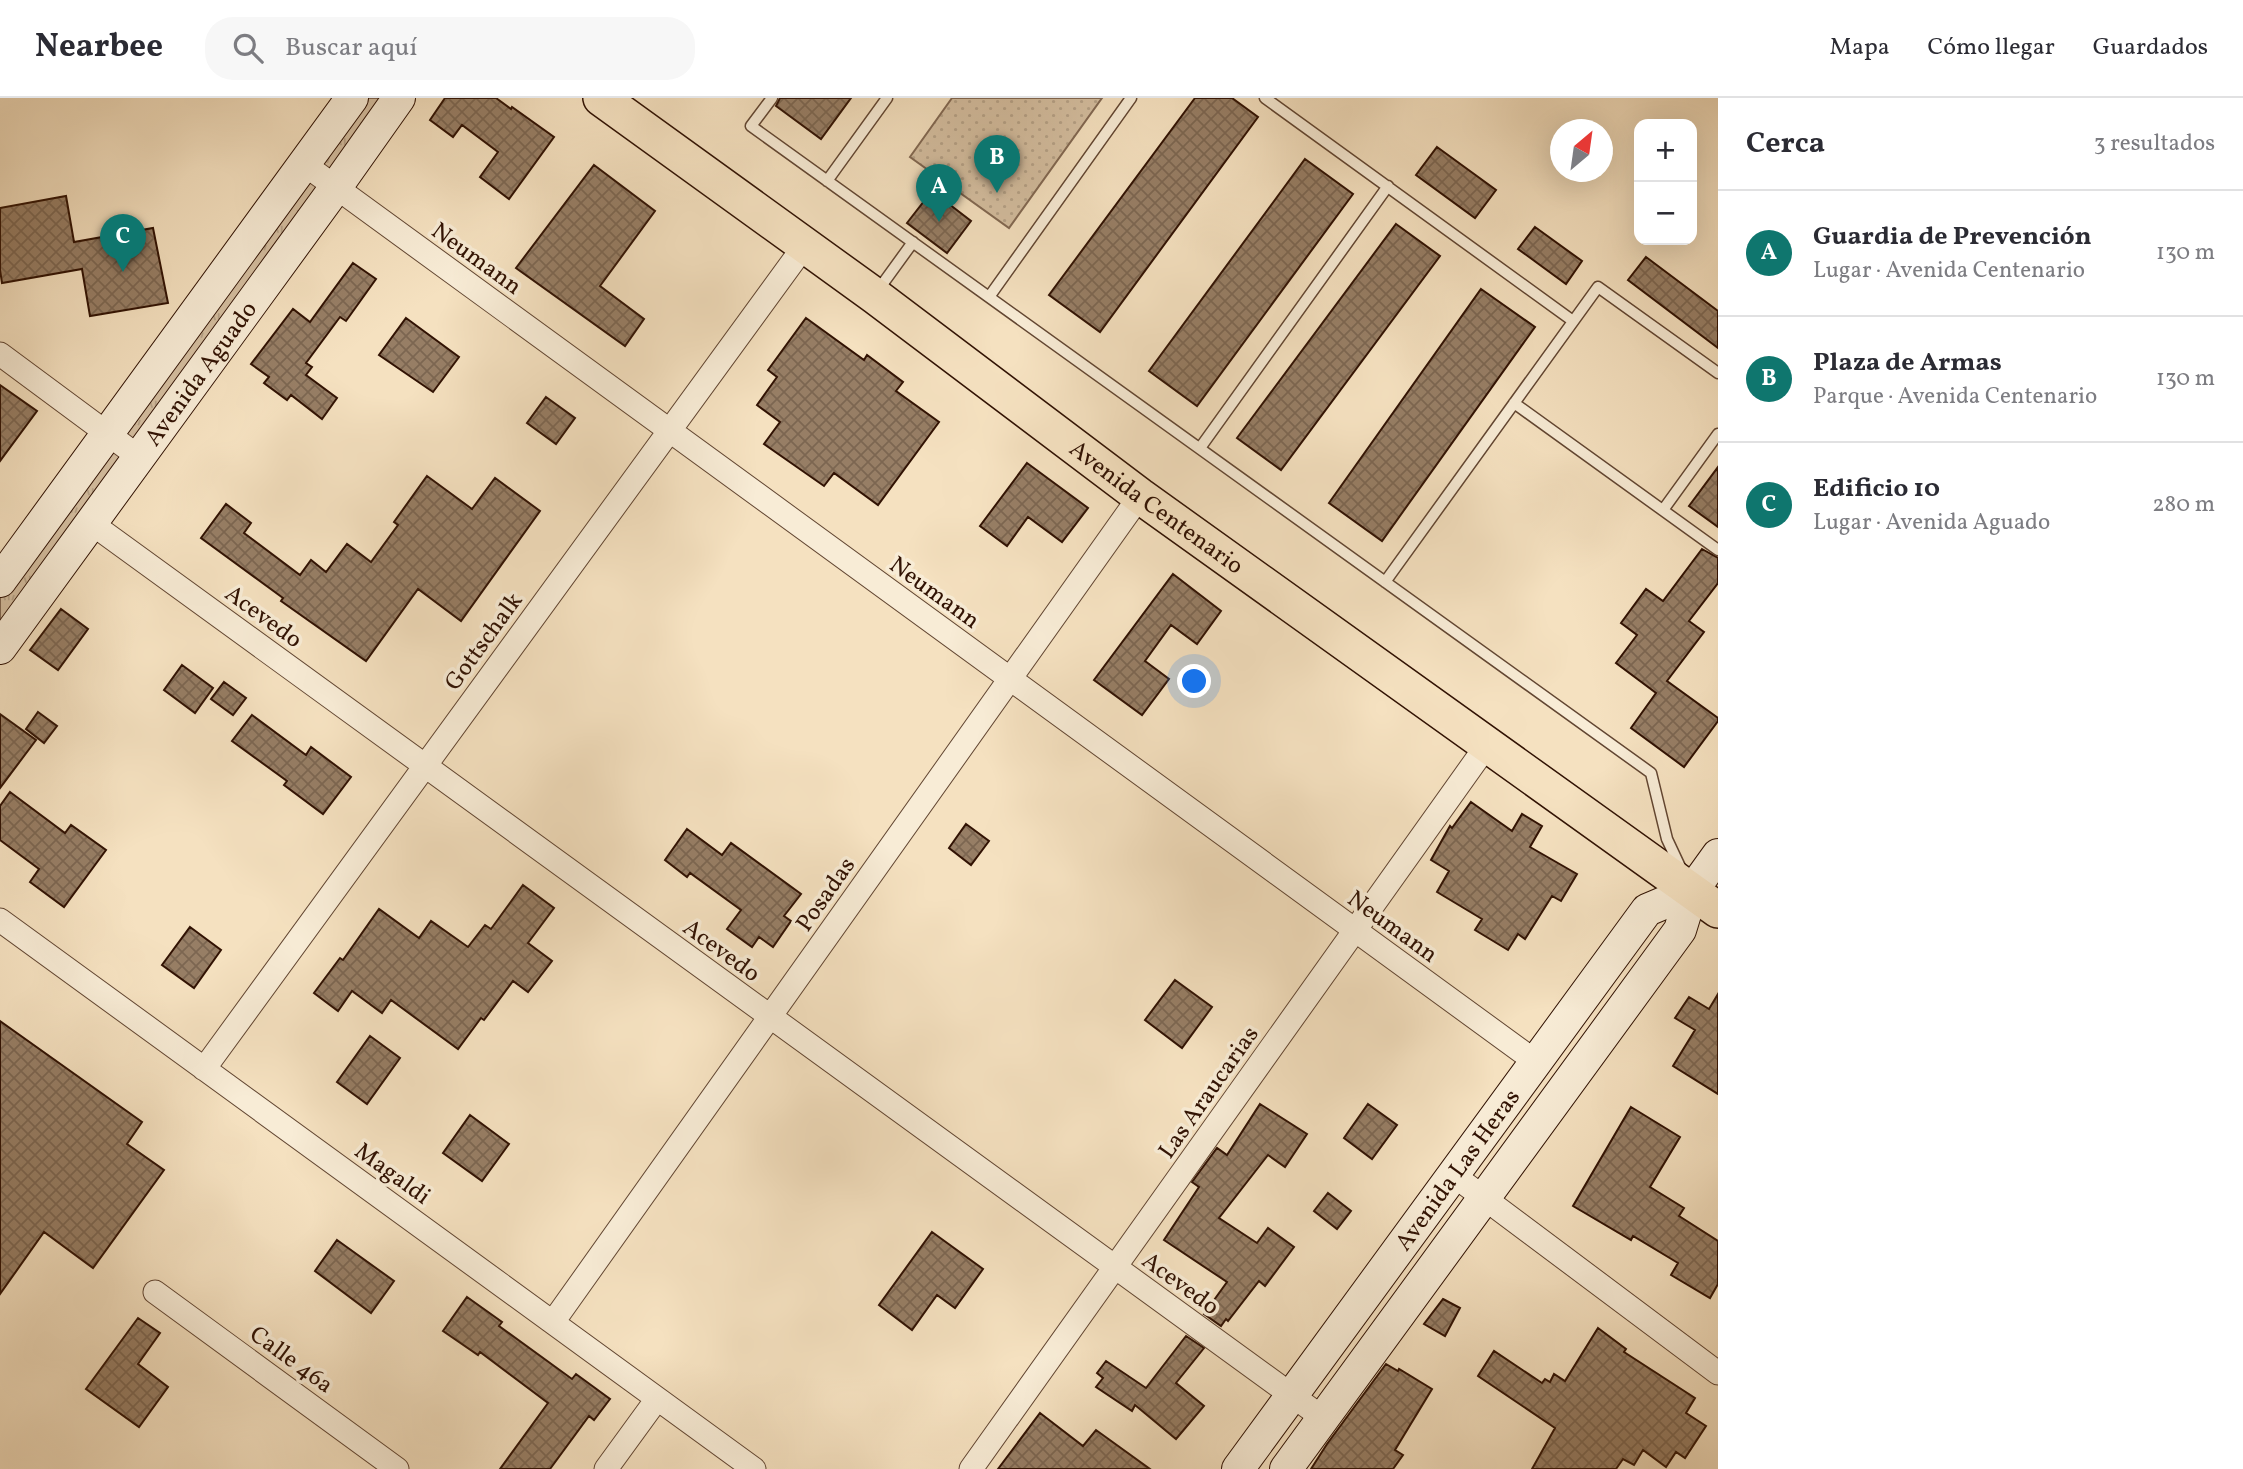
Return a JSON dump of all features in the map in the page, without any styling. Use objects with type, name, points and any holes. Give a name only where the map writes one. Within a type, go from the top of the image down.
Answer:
[{"type":"main road","name":"Avenida Aguado","points":[[0,581],[352,98]]},
{"type":"main road","name":"Avenida Aguado","points":[[0,648],[399,98]]},
{"type":"main road","name":"Avenida Centenario","points":[[600,98],[875,296],[1140,496],[1705,901]]},
{"type":"main road","name":"Avenida Las Heras","points":[[1286,1469],[1483,1197],[1680,930],[1705,901],[1718,855]]},
{"type":"main road","name":"Avenida Las Heras","points":[[1238,1469],[1647,910],[1705,901]]},
{"type":"street","name":"Neumann","points":[[304,164],[1536,1062]]},
{"type":"street","name":"Gottschalk","points":[[204,1069],[805,245]]},
{"type":"street","points":[[0,354],[139,457]]},
{"type":"street","name":"Posadas","points":[[553,1322],[1140,496]]},
{"type":"street","name":"Acevedo","points":[[91,523],[1323,1418]]},
{"type":"street","name":"Las Araucarias","points":[[971,1469],[1487,745]]},
{"type":"street","name":"Magaldi","points":[[0,920],[754,1469]]},
{"type":"street","points":[[1452,1174],[1718,1373]]},
{"type":"street","name":"Calle 46a","points":[[155,1292],[397,1469]]},
{"type":"street","points":[[606,1469],[657,1399]]},
{"type":"lane","points":[[772,98],[751,126],[1651,773],[1667,839],[1705,901]]},
{"type":"lane","points":[[827,181],[887,98]]},
{"type":"lane","points":[[989,297],[1131,98]]},
{"type":"lane","points":[[1265,98],[1573,321]]},
{"type":"lane","points":[[1200,449],[1388,186]]},
{"type":"lane","points":[[875,296],[913,242]]},
{"type":"lane","points":[[1385,582],[1598,286],[1718,373]]},
{"type":"lane","points":[[1514,403],[1718,550]]},
{"type":"lane","points":[[1663,510],[1718,434]]},
{"type":"green space","points":[[362,98],[390,98],[0,633],[0,582]]},
{"type":"green space","points":[[952,98],[1102,98],[1009,228],[910,157]]},
{"type":"building","points":[[445,98],[496,98],[554,137],[509,199],[480,177],[498,152],[462,125],[453,137],[430,120]]},
{"type":"building","points":[[780,98],[851,98],[821,139],[776,106]]},
{"type":"building","points":[[1195,98],[1232,98],[1258,117],[1100,332],[1049,295]]},
{"type":"building","points":[[1437,147],[1496,190],[1475,218],[1416,175]]},
{"type":"building","points":[[1305,159],[1353,194],[1197,406],[1149,371]]},
{"type":"building","points":[[594,165],[655,211],[600,286],[644,319],[625,346],[516,268]]},
{"type":"building","points":[[932,191],[971,221],[947,253],[907,223]]},
{"type":"building","points":[[66,196],[74,242],[153,228],[168,303],[90,316],[82,269],[2,283],[0,208]]},
{"type":"building","points":[[1396,224],[1440,256],[1281,470],[1237,438]]},
{"type":"building","points":[[1535,227],[1582,261],[1566,284],[1518,249]]},
{"type":"building","points":[[1646,257],[1718,311],[1718,348],[1628,280]]},
{"type":"building","points":[[353,263],[376,279],[346,321],[340,317],[306,363],[312,367],[306,375],[337,398],[322,419],[291,395],[287,400],[264,383],[269,377],[251,364],[293,309],[310,322]]},
{"type":"building","points":[[1481,289],[1535,327],[1382,541],[1329,503]]},
{"type":"building","points":[[406,318],[459,357],[433,392],[379,355]]},
{"type":"building","points":[[806,318],[864,360],[867,355],[903,382],[896,391],[939,422],[878,505],[834,473],[824,486],[764,444],[780,422],[757,405],[777,377],[768,370]]},
{"type":"building","points":[[0,385],[37,411],[0,461]]},
{"type":"building","points":[[546,397],[575,418],[556,444],[527,423]]},
{"type":"building","points":[[1027,463],[1088,508],[1062,542],[1028,517],[1007,546],[980,526]]},
{"type":"building","points":[[1718,467],[1718,527],[1689,506]]},
{"type":"building","points":[[427,476],[472,509],[495,478],[540,511],[461,621],[418,589],[366,661],[281,601],[283,598],[201,538],[226,504],[251,523],[244,533],[300,575],[311,560],[326,572],[347,544],[371,562],[398,525],[394,522]]},
{"type":"building","points":[[1702,549],[1718,558],[1718,583],[1689,621],[1704,632],[1667,681],[1718,718],[1718,721],[1684,767],[1631,728],[1656,693],[1616,663],[1637,635],[1621,623],[1646,589],[1663,601]]},
{"type":"building","points":[[1173,574],[1221,611],[1197,644],[1171,625],[1145,661],[1169,679],[1142,715],[1094,680]]},
{"type":"building","points":[[61,609],[88,629],[58,670],[30,650]]},
{"type":"building","points":[[182,665],[213,688],[195,713],[164,690]]},
{"type":"building","points":[[224,682],[246,698],[233,715],[211,699]]},
{"type":"building","points":[[38,712],[57,726],[44,743],[26,729]]},
{"type":"building","points":[[0,714],[36,740],[0,788]]},
{"type":"building","points":[[252,715],[306,755],[311,747],[351,777],[323,814],[284,785],[287,781],[232,741]]},
{"type":"building","points":[[10,792],[65,833],[71,825],[106,850],[64,907],[30,882],[39,869],[0,840],[0,806]]},
{"type":"building","points":[[1471,802],[1512,831],[1522,814],[1542,826],[1530,847],[1577,874],[1561,901],[1552,896],[1525,939],[1518,934],[1508,950],[1475,930],[1482,919],[1437,892],[1449,871],[1431,860],[1450,826],[1452,828]]},
{"type":"building","points":[[966,824],[989,841],[971,865],[949,848]]},
{"type":"building","points":[[687,829],[722,855],[731,843],[801,894],[784,916],[791,921],[773,947],[759,937],[752,947],[727,929],[741,910],[690,873],[687,877],[665,860]]},
{"type":"building","points":[[523,885],[554,908],[528,943],[552,961],[528,992],[513,981],[458,1049],[391,1000],[382,1013],[352,991],[338,1011],[314,993],[340,958],[343,960],[379,909],[419,938],[431,921],[468,947],[485,925],[491,929]]},
{"type":"building","points":[[190,927],[221,950],[194,988],[162,965]]},
{"type":"building","points":[[1175,980],[1212,1007],[1182,1048],[1145,1020]]},
{"type":"building","points":[[1718,994],[1718,1094],[1673,1066],[1695,1030],[1675,1018],[1689,997],[1709,1009]]},
{"type":"building","points":[[0,1021],[142,1122],[127,1144],[164,1170],[93,1268],[44,1232],[0,1294]]},
{"type":"building","points":[[370,1036],[400,1058],[367,1104],[337,1082]]},
{"type":"building","points":[[1260,1104],[1307,1134],[1285,1167],[1268,1155],[1219,1218],[1257,1243],[1268,1228],[1294,1247],[1265,1286],[1259,1281],[1228,1321],[1226,1319],[1221,1326],[1204,1314],[1227,1282],[1164,1240],[1199,1187],[1192,1182],[1217,1148],[1227,1155]]},
{"type":"building","points":[[1368,1104],[1397,1125],[1372,1159],[1344,1138]]},
{"type":"building","points":[[1631,1107],[1680,1137],[1650,1187],[1684,1208],[1679,1216],[1718,1241],[1718,1284],[1710,1298],[1671,1275],[1678,1263],[1633,1236],[1631,1240],[1573,1206]]},
{"type":"building","points":[[470,1115],[509,1144],[482,1181],[443,1153]]},
{"type":"building","points":[[1328,1193],[1351,1211],[1337,1229],[1314,1211]]},
{"type":"building","points":[[932,1232],[983,1269],[955,1308],[937,1295],[912,1330],[879,1305]]},
{"type":"building","points":[[337,1240],[394,1281],[371,1313],[315,1271]]},
{"type":"building","points":[[467,1297],[502,1322],[499,1326],[572,1379],[576,1374],[610,1399],[594,1420],[589,1416],[550,1469],[500,1469],[548,1403],[480,1352],[478,1355],[443,1331]]},
{"type":"building","points":[[1443,1299],[1460,1308],[1445,1336],[1424,1324]]},
{"type":"building","points":[[138,1318],[160,1333],[138,1364],[168,1387],[139,1427],[86,1389]]},
{"type":"building","points":[[1598,1328],[1626,1349],[1624,1352],[1695,1398],[1686,1413],[1706,1426],[1685,1458],[1676,1452],[1666,1467],[1643,1450],[1634,1465],[1623,1459],[1616,1469],[1532,1469],[1555,1428],[1478,1376],[1494,1351],[1542,1383],[1545,1379],[1550,1382],[1554,1374],[1565,1381]]},
{"type":"building","points":[[1186,1336],[1204,1348],[1176,1383],[1204,1406],[1176,1439],[1135,1405],[1132,1411],[1096,1387],[1103,1378],[1097,1373],[1106,1361],[1146,1388]]},
{"type":"building","points":[[1386,1364],[1432,1389],[1395,1450],[1403,1455],[1393,1469],[1311,1469],[1327,1444]]},
{"type":"building","points":[[1040,1413],[1083,1446],[1096,1430],[1150,1469],[998,1469]]},
{"type":"place","name":"Plaza de Armas","points":[[997,193]]},
{"type":"place","name":"Guardia de Prevención","points":[[939,222]]},
{"type":"place","name":"Edificio 10","points":[[123,272]]}]
